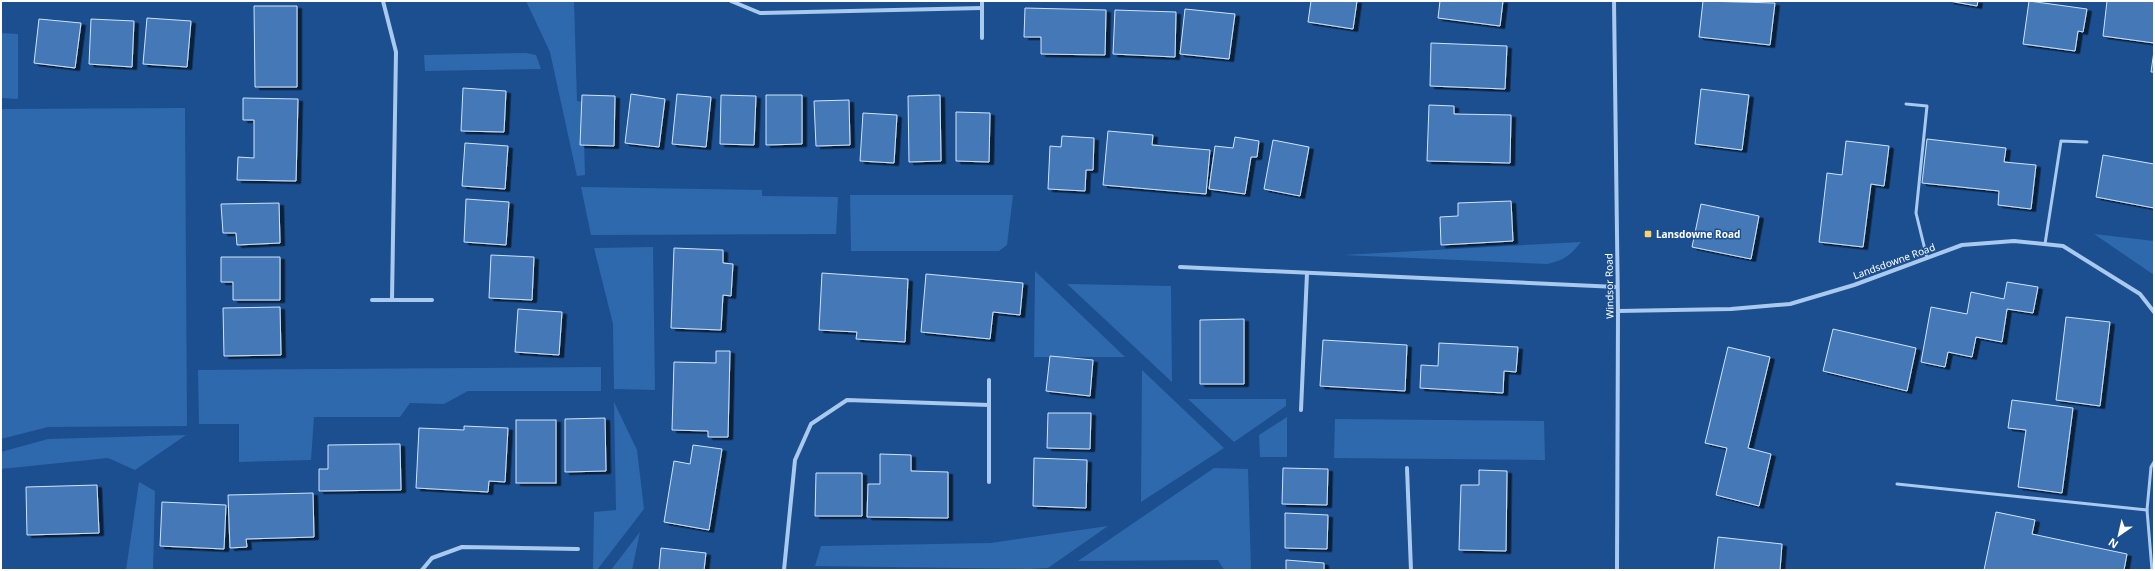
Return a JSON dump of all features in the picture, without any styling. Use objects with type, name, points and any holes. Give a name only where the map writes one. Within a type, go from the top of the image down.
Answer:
[{"type":"street","points":[[383,1],[396,52],[392,300]]},
{"type":"street","points":[[731,1],[760,13],[982,8]]},
{"type":"street","points":[[982,1],[982,38]]},
{"type":"street","name":"Windsor Road","points":[[1614,1],[1618,311],[1617,570]]},
{"type":"street","name":"Landsdowne Road","points":[[1618,311],[1731,309],[1790,304],[1854,284],[1962,245],[2014,241],[2063,246],[2140,294],[2154,312]]},
{"type":"street","points":[[1180,267],[1617,287]]},
{"type":"street","points":[[1301,410],[1307,273]]},
{"type":"street","points":[[372,300],[432,300]]},
{"type":"street","points":[[989,380],[989,482]]},
{"type":"street","points":[[784,570],[795,460],[811,424],[846,400],[989,405]]},
{"type":"street","points":[[1407,468],[1411,570]]},
{"type":"street","points":[[422,570],[432,558],[462,547],[578,549]]},
{"type":"lane","points":[[1906,104],[1927,106],[1916,213],[1927,258]]},
{"type":"lane","points":[[2045,244],[2061,141],[2087,142]]},
{"type":"lane","points":[[2152,570],[2148,510],[2151,467],[2154,462]]},
{"type":"lane","points":[[1897,484],[2148,510]]},
{"type":"shaded area","points":[[526,1],[574,1],[577,101],[583,102],[585,175],[577,176],[550,52]]},
{"type":"shaded area","points":[[1,33],[18,34],[18,99],[1,98]]},
{"type":"shaded area","points":[[526,53],[536,55],[541,69],[425,71],[424,55]]},
{"type":"shaded area","points":[[185,108],[187,426],[48,427],[1,439],[1,109]]},
{"type":"shaded area","points":[[581,187],[762,190],[762,196],[838,197],[836,234],[591,235]]},
{"type":"shaded area","points":[[850,195],[1013,195],[1007,245],[999,251],[851,251]]},
{"type":"shaded area","points":[[2094,234],[2154,241],[2154,275]]},
{"type":"shaded area","points":[[1581,242],[1566,257],[1547,264],[1343,255]]},
{"type":"shaded area","points":[[653,247],[655,390],[614,389],[613,324],[594,248]]},
{"type":"shaded area","points":[[1035,271],[1125,357],[1034,357]]},
{"type":"shaded area","points":[[1067,284],[1171,286],[1172,382]]},
{"type":"shaded area","points":[[601,367],[601,391],[468,391],[444,404],[410,403],[400,417],[314,417],[311,460],[239,462],[239,424],[199,424],[198,370]]},
{"type":"shaded area","points":[[1142,370],[1224,448],[1141,502]]},
{"type":"shaded area","points":[[1188,399],[1286,399],[1286,406],[1234,442]]},
{"type":"shaded area","points":[[614,402],[637,450],[644,509],[597,570],[593,570],[594,512],[616,510]]},
{"type":"shaded area","points":[[1287,417],[1287,457],[1260,457],[1259,435]]},
{"type":"shaded area","points":[[1335,419],[1544,421],[1545,460],[1334,458]]},
{"type":"shaded area","points":[[186,435],[135,470],[108,458],[1,469],[1,452],[48,439]]},
{"type":"shaded area","points":[[1214,468],[1248,469],[1251,570],[1224,570],[1218,560],[1078,561]]},
{"type":"shaded area","points":[[139,482],[155,491],[153,570],[126,570]]},
{"type":"shaded area","points":[[1108,526],[1048,568],[815,566],[821,546],[991,543]]},
{"type":"shaded area","points":[[640,532],[632,570],[611,570]]},
{"type":"building","points":[[1311,1],[1357,1],[1353,29],[1308,22]]},
{"type":"building","points":[[1440,1],[1503,1],[1500,26],[1438,18]]},
{"type":"building","points":[[1703,1],[1775,3],[1770,45],[1699,37]]},
{"type":"building","points":[[1949,1],[1978,1],[1977,6]]},
{"type":"building","points":[[2029,1],[2087,9],[2083,32],[2078,31],[2075,51],[2023,44]]},
{"type":"building","points":[[2107,1],[2154,1],[2154,43],[2103,36]]},
{"type":"building","points":[[254,6],[297,6],[297,87],[255,87]]},
{"type":"building","points":[[1025,8],[1106,10],[1105,55],[1041,54],[1041,37],[1024,37]]},
{"type":"building","points":[[1185,9],[1235,14],[1229,59],[1180,54]]},
{"type":"building","points":[[1115,10],[1176,12],[1175,57],[1113,54]]},
{"type":"building","points":[[147,18],[191,21],[187,67],[143,64]]},
{"type":"building","points":[[39,19],[81,23],[75,68],[34,63]]},
{"type":"building","points":[[91,19],[134,21],[132,67],[89,64]]},
{"type":"building","points":[[1431,43],[1507,46],[1505,89],[1430,86]]},
{"type":"building","points":[[2154,51],[2154,72],[2151,72]]},
{"type":"building","points":[[463,88],[506,91],[504,132],[461,131]]},
{"type":"building","points":[[1701,89],[1749,95],[1742,150],[1695,144]]},
{"type":"building","points":[[631,94],[665,99],[659,147],[625,143]]},
{"type":"building","points":[[677,94],[711,97],[706,147],[672,144]]},
{"type":"building","points":[[582,95],[615,96],[614,146],[580,145]]},
{"type":"building","points":[[721,95],[756,96],[754,145],[720,144]]},
{"type":"building","points":[[766,95],[802,95],[802,144],[766,145]]},
{"type":"building","points":[[940,95],[941,161],[909,162],[908,96]]},
{"type":"building","points":[[243,98],[298,99],[296,181],[237,180],[238,157],[254,158],[254,120],[243,120]]},
{"type":"building","points":[[849,100],[850,145],[816,146],[814,101]]},
{"type":"building","points":[[1429,105],[1454,106],[1454,114],[1511,115],[1510,163],[1427,161]]},
{"type":"building","points":[[956,112],[990,113],[989,162],[956,161]]},
{"type":"building","points":[[863,113],[897,115],[894,163],[860,161]]},
{"type":"building","points":[[1108,131],[1153,135],[1152,145],[1210,150],[1206,194],[1103,185]]},
{"type":"building","points":[[1062,136],[1094,138],[1093,170],[1086,170],[1085,191],[1048,189],[1050,146],[1061,147]]},
{"type":"building","points":[[1235,137],[1259,141],[1257,157],[1251,157],[1245,194],[1209,189],[1215,146],[1233,148]]},
{"type":"building","points":[[1927,139],[2006,148],[2004,162],[2036,165],[2031,209],[1998,205],[1999,191],[1922,183]]},
{"type":"building","points":[[1273,140],[1309,147],[1300,196],[1264,189]]},
{"type":"building","points":[[1846,141],[1889,146],[1884,186],[1871,184],[1863,247],[1819,242],[1827,173],[1842,175]]},
{"type":"building","points":[[465,143],[508,146],[505,189],[462,186]]},
{"type":"building","points":[[2103,155],[2154,164],[2154,208],[2096,197]]},
{"type":"building","points":[[466,199],[509,202],[506,245],[464,242]]},
{"type":"building","points":[[1511,201],[1513,241],[1441,245],[1440,217],[1458,216],[1458,203]]},
{"type":"building","points":[[279,203],[280,243],[237,245],[236,233],[223,233],[221,204]]},
{"type":"building","points":[[1701,204],[1759,216],[1751,259],[1692,247]]},
{"type":"building","points":[[674,248],[723,250],[723,263],[733,264],[731,296],[723,295],[721,330],[671,328]]},
{"type":"building","points":[[491,255],[534,257],[532,300],[489,298]]},
{"type":"building","points":[[221,257],[280,257],[280,300],[233,300],[233,282],[221,282]]},
{"type":"building","points":[[822,273],[908,279],[905,342],[856,339],[857,332],[819,330]]},
{"type":"building","points":[[926,274],[1023,283],[1020,315],[993,312],[990,339],[921,332]]},
{"type":"building","points":[[2007,282],[2038,287],[2033,313],[2007,309],[2002,342],[1976,337],[1972,357],[1948,352],[1945,367],[1921,362],[1931,307],[1967,314],[1971,292],[2004,299]]},
{"type":"building","points":[[280,307],[281,355],[224,356],[223,308]]},
{"type":"building","points":[[518,309],[562,312],[559,355],[515,352]]},
{"type":"building","points":[[2066,317],[2110,322],[2100,406],[2056,400]]},
{"type":"building","points":[[1244,319],[1244,384],[1200,384],[1200,320]]},
{"type":"building","points":[[1833,329],[1916,348],[1907,391],[1823,371]]},
{"type":"building","points":[[1323,340],[1407,345],[1405,391],[1320,386]]},
{"type":"building","points":[[1439,343],[1518,347],[1516,372],[1504,371],[1503,393],[1420,388],[1421,365],[1438,366]]},
{"type":"building","points":[[1728,347],[1770,357],[1748,448],[1771,454],[1759,506],[1716,495],[1727,448],[1705,443]]},
{"type":"building","points":[[716,351],[730,351],[728,437],[708,437],[708,431],[672,430],[674,362],[716,363]]},
{"type":"building","points":[[1050,356],[1093,360],[1090,396],[1046,391]]},
{"type":"building","points":[[2012,400],[2073,408],[2062,493],[2018,487],[2026,430],[2008,428]]},
{"type":"building","points":[[1048,413],[1091,413],[1090,449],[1047,448]]},
{"type":"building","points":[[605,418],[606,471],[565,472],[565,419]]},
{"type":"building","points":[[516,420],[556,420],[556,483],[516,483]]},
{"type":"building","points":[[464,426],[508,428],[505,482],[489,481],[488,492],[416,488],[419,428],[464,430]]},
{"type":"building","points":[[400,444],[401,490],[319,491],[319,469],[328,469],[328,445]]},
{"type":"building","points":[[693,445],[722,449],[709,530],[664,522],[674,461],[690,464]]},
{"type":"building","points":[[880,454],[911,455],[911,471],[948,472],[948,518],[867,517],[868,484],[880,484]]},
{"type":"building","points":[[1034,458],[1087,460],[1086,508],[1033,506]]},
{"type":"building","points":[[1283,468],[1328,469],[1327,505],[1282,504]]},
{"type":"building","points":[[1479,470],[1507,471],[1506,551],[1459,550],[1461,485],[1479,485]]},
{"type":"building","points":[[816,473],[862,473],[862,516],[815,516]]},
{"type":"building","points":[[97,485],[99,533],[27,535],[26,487]]},
{"type":"building","points":[[313,493],[314,537],[246,539],[247,547],[230,548],[228,495]]},
{"type":"building","points":[[162,502],[226,505],[224,549],[160,546]]},
{"type":"building","points":[[1996,512],[2035,520],[2032,534],[2127,554],[2124,570],[1984,570]]},
{"type":"building","points":[[1285,513],[1328,515],[1327,549],[1285,548]]},
{"type":"building","points":[[1718,537],[1782,544],[1780,570],[1714,570]]},
{"type":"building","points":[[661,548],[706,553],[704,570],[659,570]]},
{"type":"building","points":[[1286,560],[1324,563],[1324,570],[1286,570]]},
{"type":"place","name":"Lansdowne Road","points":[[1648,234]]}]
